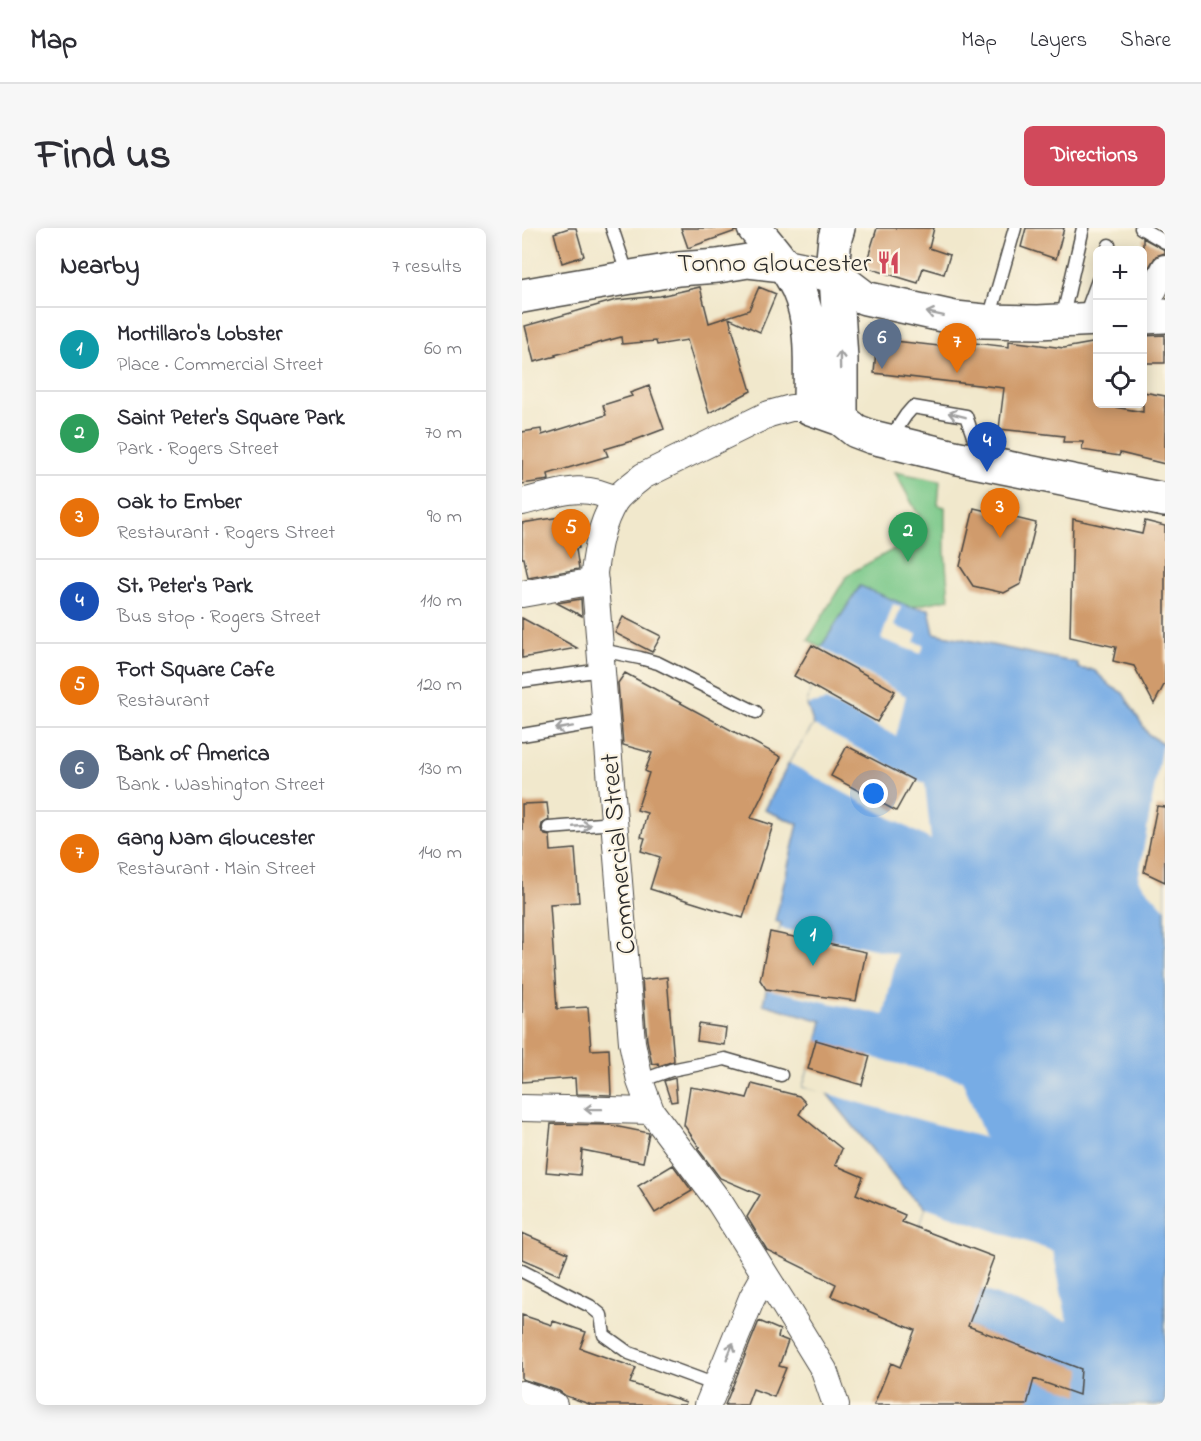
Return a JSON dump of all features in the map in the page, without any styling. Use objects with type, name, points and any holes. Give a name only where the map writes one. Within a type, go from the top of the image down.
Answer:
[{"type":"main road","points":[[754,228],[783,264],[797,287],[804,305],[809,341],[810,408]]},
{"type":"main road","points":[[838,228],[833,260],[836,276],[840,358],[840,419]]},
{"type":"main road","points":[[522,296],[678,269],[748,261],[783,264],[836,276],[865,298],[956,318],[1038,322],[1081,320]]},
{"type":"main road","points":[[809,341],[853,311],[865,298]]},
{"type":"main road","name":"Commercial Street","points":[[810,408],[840,419],[856,431],[889,441],[982,463],[1165,500]]},
{"type":"street","points":[[1151,317],[1149,299],[1165,268]]},
{"type":"street","name":"Commercial Street","points":[[810,408],[791,408],[769,414],[643,477],[627,488],[616,500],[604,526],[597,551],[595,581],[632,1042],[639,1081],[651,1111],[720,1203],[824,1370],[836,1405]]},
{"type":"street","points":[[522,502],[581,489],[604,494],[616,500]]},
{"type":"street","points":[[522,594],[595,581]]},
{"type":"street","points":[[522,1108],[651,1111]]},
{"type":"street","points":[[712,1395],[752,1298],[765,1275]]},
{"type":"street","points":[[522,1394],[554,1405]]},
{"type":"lane","points":[[612,228],[629,277]]},
{"type":"lane","points":[[988,321],[1015,228]]},
{"type":"lane","points":[[1081,320],[1083,228]]},
{"type":"lane","points":[[1142,228],[1165,242]]},
{"type":"lane","points":[[1081,320],[1093,292]]},
{"type":"lane","points":[[522,681],[602,660],[640,658],[658,663],[756,712]]},
{"type":"lane","points":[[522,735],[606,721]]},
{"type":"lane","points":[[549,828],[615,823]]},
{"type":"lane","points":[[639,1081],[671,1070],[725,1059],[781,1075]]},
{"type":"lane","points":[[522,1272],[590,1306],[601,1315],[604,1335],[629,1353],[712,1395]]},
{"type":"green space","points":[[895,472],[940,481],[938,505],[945,507],[945,553],[949,599],[910,607],[860,586],[821,647],[808,640],[846,577],[927,531]]},
{"type":"water","points":[[860,586],[910,607],[929,609],[934,633],[1078,663],[1078,668],[1095,671],[1112,687],[1123,693],[1148,734],[1165,745],[1165,1405],[1013,1405],[978,1330],[904,1286],[926,1207],[901,1186],[826,1092],[803,1087],[822,1021],[763,1004],[781,923],[775,921],[798,824],[765,810],[789,763],[814,725],[807,705],[821,647]]},
{"type":"pier","points":[[893,604],[901,607],[894,626],[917,634],[914,642],[924,645],[921,654],[881,639]]},
{"type":"pier","points":[[821,647],[906,696],[896,736],[826,701],[807,705]]},
{"type":"pier","points":[[814,725],[925,784],[931,840],[789,763]]},
{"type":"pier","points":[[1162,744],[1165,746],[1165,909],[1138,880]]},
{"type":"pier","points":[[780,928],[897,954],[884,1015],[766,989]]},
{"type":"pier","points":[[817,1043],[962,1080],[985,1138],[803,1087]]},
{"type":"pier","points":[[926,1207],[1053,1251],[1067,1321],[910,1263]]},
{"type":"building","points":[[576,228],[584,256],[562,263],[554,233]]},
{"type":"building","points":[[681,228],[736,228],[736,231],[688,248]]},
{"type":"building","points":[[877,228],[934,228],[929,248],[950,255],[944,274],[923,268],[918,283],[865,267]]},
{"type":"building","points":[[1026,228],[1064,228],[1056,259],[1021,247]]},
{"type":"building","points":[[1143,238],[1165,250],[1165,253],[1156,256],[1148,269],[1147,246],[1143,246]]},
{"type":"building","points":[[700,287],[709,323],[749,310],[759,287],[776,294],[760,332],[729,318],[751,391],[709,413],[687,340],[657,345],[656,341],[622,344],[621,337],[534,362],[525,326],[616,300],[660,296]]},
{"type":"building","points":[[1165,335],[1165,363],[1147,363],[1147,336]]},
{"type":"building","points":[[877,339],[974,350],[975,343],[1009,347],[1009,341],[1064,348],[1093,343],[1093,408],[1120,408],[1143,412],[1143,408],[1147,408],[1147,393],[1165,396],[1165,464],[1120,453],[1119,456],[1082,450],[1083,442],[1063,442],[1064,436],[999,429],[1004,388],[874,373]]},
{"type":"building","points":[[649,386],[664,429],[605,449],[608,456],[548,474],[549,480],[522,484],[522,432],[541,429],[542,435],[606,415],[603,405],[632,396],[630,393]]},
{"type":"building","points":[[974,508],[1036,523],[1021,584],[1004,593],[973,586],[960,566]]},
{"type":"building","points":[[573,515],[579,548],[576,549],[579,569],[528,578],[524,558],[522,558],[522,523]]},
{"type":"building","points":[[1073,519],[1142,534],[1145,521],[1165,526],[1165,683],[1154,704],[1134,666],[1113,661],[1116,647],[1070,637]]},
{"type":"building","points":[[581,599],[582,616],[557,603]]},
{"type":"building","points":[[623,617],[661,636],[652,652],[615,633]]},
{"type":"building","points":[[522,618],[577,648],[522,658]]},
{"type":"building","points":[[812,645],[895,691],[877,722],[794,676]]},
{"type":"building","points":[[625,673],[781,757],[751,818],[773,825],[743,918],[650,889],[660,857],[641,851],[645,838],[641,837],[647,813],[637,810],[649,773],[645,771],[652,753],[623,745],[618,683]]},
{"type":"building","points":[[847,746],[913,780],[896,811],[831,776]]},
{"type":"building","points":[[547,803],[549,820],[542,824],[541,829],[545,835],[550,836],[551,851],[575,849],[579,902],[550,904],[557,1009],[588,1007],[591,1050],[609,1049],[611,1095],[576,1094],[575,1078],[522,1082],[522,804]]},
{"type":"building","points":[[1157,806],[1165,807],[1165,882],[1144,872]]},
{"type":"building","points":[[770,932],[866,952],[856,1001],[766,989],[760,980]]},
{"type":"building","points":[[667,977],[674,1061],[659,1066],[658,1063],[652,1064],[647,1040],[642,980]]},
{"type":"building","points":[[699,1024],[726,1028],[724,1045],[697,1041]]},
{"type":"building","points":[[816,1040],[870,1056],[862,1085],[808,1069]]},
{"type":"building","points":[[675,1078],[677,1101],[671,1102],[664,1081]]},
{"type":"building","points":[[752,1084],[799,1096],[806,1103],[799,1114],[842,1149],[835,1165],[863,1177],[856,1194],[905,1215],[902,1222],[994,1257],[968,1326],[1081,1369],[1079,1395],[1034,1379],[1027,1405],[874,1405],[891,1363],[900,1367],[915,1330],[831,1296],[836,1284],[767,1250],[747,1217],[760,1195],[720,1178],[698,1149],[700,1148],[684,1125],[690,1087],[747,1098]]},
{"type":"building","points":[[551,1124],[609,1125],[649,1133],[643,1162],[582,1150],[580,1175],[546,1172]]},
{"type":"building","points":[[673,1165],[692,1191],[655,1213],[638,1186]]},
{"type":"building","points":[[522,1233],[568,1253],[559,1275],[522,1259]]},
{"type":"building","points":[[522,1315],[552,1325],[553,1321],[586,1332],[580,1348],[636,1368],[630,1383],[686,1402],[685,1405],[592,1405],[522,1379]]},
{"type":"building","points":[[759,1321],[780,1330],[778,1337],[788,1341],[779,1366],[786,1368],[774,1397],[753,1389],[747,1405],[725,1405]]},
{"type":"place","name":"Tonno Gloucester","points":[[889,262]]},
{"type":"place","name":"Bank of America","points":[[882,369]]},
{"type":"place","name":"Gang Nam Gloucester","points":[[957,373]]},
{"type":"place","name":"St. Peter's Park","points":[[987,472]]},
{"type":"place","name":"Oak to Ember","points":[[1000,538]]},
{"type":"place","name":"Fort Square Cafe","points":[[571,559]]},
{"type":"place","name":"Saint Peter's Square Park","points":[[908,562]]},
{"type":"place","name":"Mortillaro's Lobster","points":[[813,966]]}]
